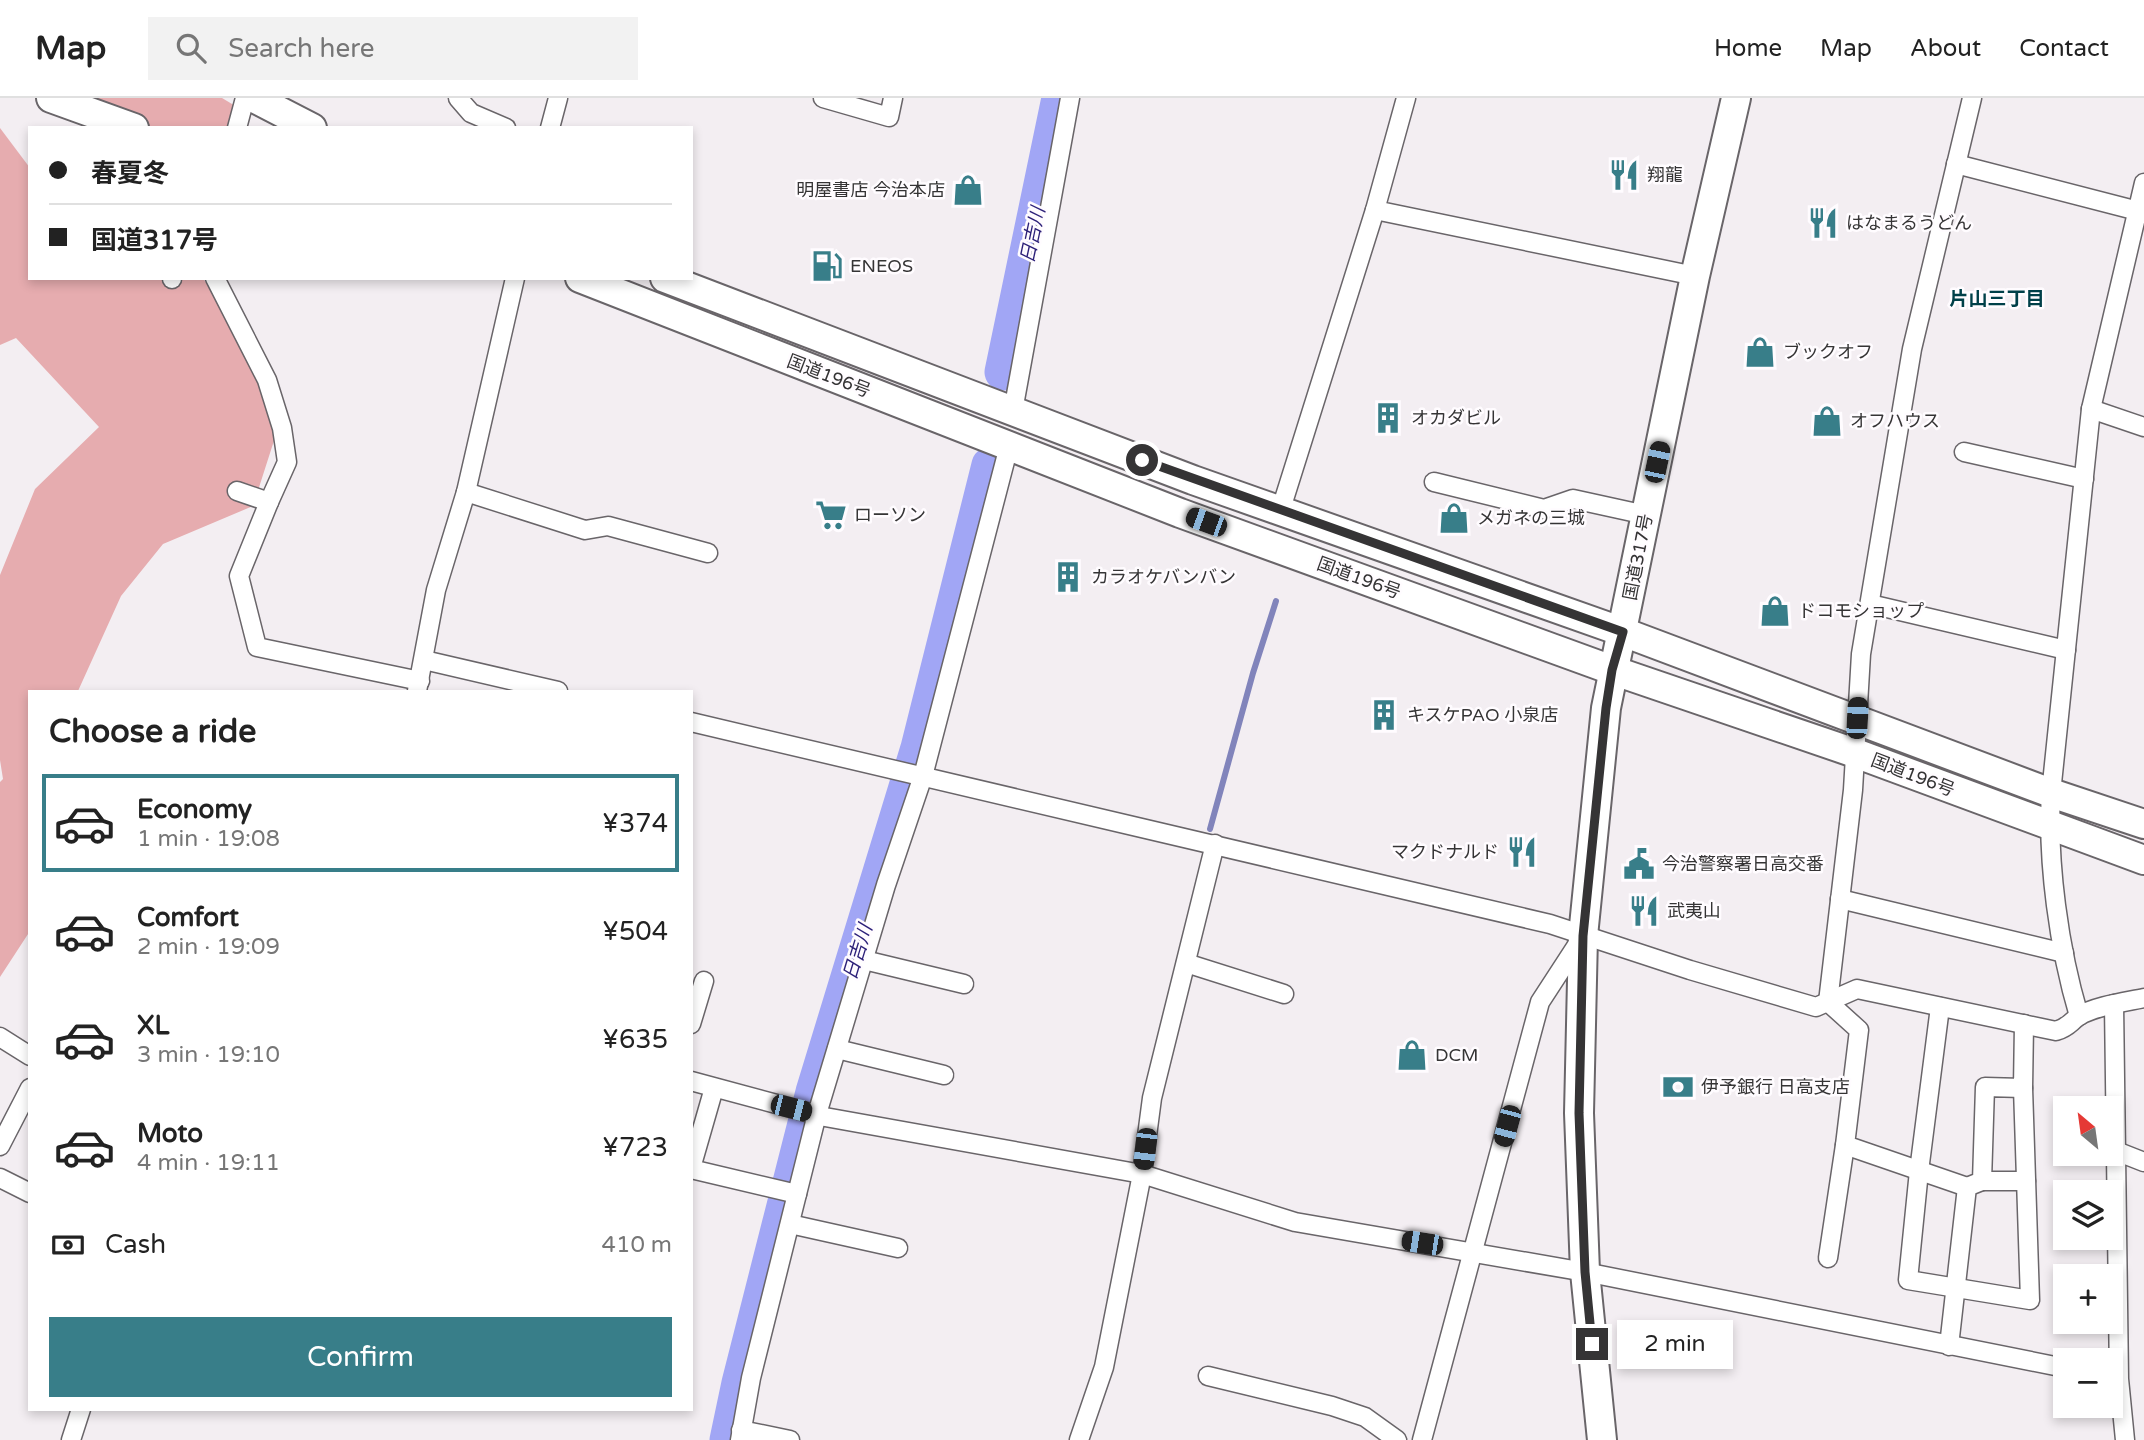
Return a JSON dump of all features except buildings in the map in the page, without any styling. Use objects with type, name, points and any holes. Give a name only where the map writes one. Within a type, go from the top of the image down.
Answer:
[{"type":"highway","points":[[51,98],[128,126]]},
{"type":"highway","points":[[254,98],[308,126]]},
{"type":"highway","name":"国道317号","points":[[1602,1440],[1585,1272],[1579,1113],[1583,936],[1612,670],[1623,632],[1695,276],[1736,98]]},
{"type":"highway","name":"国道196号","points":[[585,280],[1194,517],[1612,670],[1855,753],[2144,860]]},
{"type":"highway","name":"国道196号","points":[[670,280],[1280,512],[1623,632],[2052,793],[2144,824]]},
{"type":"street","points":[[238,126],[245,98]]},
{"type":"street","points":[[458,98],[471,113],[501,126]]},
{"type":"street","points":[[551,126],[558,98]]},
{"type":"street","points":[[822,98],[889,117],[893,98]]},
{"type":"street","points":[[1013,411],[1070,98]]},
{"type":"street","points":[[1280,512],[1375,210],[1406,98]]},
{"type":"street","points":[[1828,1002],[1853,790],[1861,654],[1912,349],[1972,98]]},
{"type":"street","points":[[1956,164],[2137,211]]},
{"type":"street","points":[[2079,1016],[2068,979],[2049,826],[2091,409],[2144,183]]},
{"type":"street","points":[[1375,210],[1695,276]]},
{"type":"street","points":[[216,280],[267,380],[282,428],[287,462],[239,576],[257,647],[418,686],[436,590],[466,492],[515,280]]},
{"type":"street","points":[[2091,409],[2144,427]]},
{"type":"street","points":[[790,1440],[741,1435],[751,1378],[817,1114],[923,776],[1009,446]]},
{"type":"street","points":[[1964,452],[2084,479]]},
{"type":"street","points":[[1434,482],[1544,509],[1573,499],[1646,515]]},
{"type":"street","points":[[237,491],[269,502]]},
{"type":"street","points":[[466,492],[585,530],[608,526],[708,552]]},
{"type":"street","points":[[1870,604],[2066,650]]},
{"type":"street","points":[[424,660],[554,690]]},
{"type":"street","points":[[693,722],[1550,924],[1816,1007],[1857,989],[2056,1031],[2067,1028],[2079,1016],[2114,1004],[2144,998]]},
{"type":"street","points":[[1079,1440],[1104,1367],[1142,1174],[1152,1098],[1215,844]]},
{"type":"street","points":[[1840,899],[2064,953]]},
{"type":"street","points":[[1423,1440],[1540,1002],[1583,936]]},
{"type":"street","points":[[864,960],[964,984]]},
{"type":"street","points":[[1186,963],[1284,994]]},
{"type":"street","points":[[693,1017],[704,981]]},
{"type":"street","points":[[1828,1002],[1859,1030],[1828,1258]]},
{"type":"street","points":[[2114,1004],[2115,1096]]},
{"type":"street","points":[[1940,1007],[1919,1171],[1909,1280],[2030,1300],[2023,1088],[2024,1024]]},
{"type":"street","points":[[0,1037],[28,1055]]},
{"type":"street","points":[[837,1049],[944,1075]]},
{"type":"street","points":[[693,1082],[817,1114],[1142,1174],[1296,1222],[1585,1272],[2053,1366]]},
{"type":"street","points":[[693,1162],[714,1087]]},
{"type":"street","points":[[1949,1346],[1956,1286],[1974,1184],[1985,1087],[2023,1088]]},
{"type":"street","points":[[0,1146],[28,1092]]},
{"type":"street","points":[[1845,1145],[1919,1171],[1974,1184],[2026,1181]]},
{"type":"street","points":[[2123,1154],[2144,1162]]},
{"type":"street","points":[[2115,1348],[2116,1166]]},
{"type":"street","points":[[693,1169],[797,1194]]},
{"type":"street","points":[[0,1178],[28,1192]]},
{"type":"street","points":[[790,1223],[898,1248]]},
{"type":"street","points":[[1208,1376],[1332,1406],[1365,1417],[1397,1440]]},
{"type":"street","points":[[71,1440],[80,1411]]},
{"type":"street","points":[[2121,1418],[2125,1440]]},
{"type":"shaded area","points":[[69,98],[222,98],[242,110],[238,126],[146,126]]},
{"type":"shaded area","points":[[0,128],[28,165],[28,280],[204,280],[264,379],[279,425],[253,506],[163,544],[121,596],[78,690],[28,690],[28,934],[0,977],[0,782],[3,779],[0,760],[0,575],[35,489],[99,427],[16,338],[0,345]]},
{"type":"water","points":[[1053,98],[1060,98],[1008,349],[999,348],[1018,233]]},
{"type":"waterway","name":"日吉川","points":[[1003,372],[1060,98]]},
{"type":"waterway","name":"日吉川","points":[[728,1440],[814,1092],[919,748],[990,465]]},
{"type":"waterway","points":[[1210,829],[1276,601]]},
{"type":"place","name":"翔龍","points":[[1624,175]]},
{"type":"place","name":"明屋書店 今治本店","points":[[968,190]]},
{"type":"place","name":"はなまるうどん","points":[[1823,223]]},
{"type":"place","name":"ENEOS","points":[[827,266]]},
{"type":"place","name":"ブックオフ","points":[[1760,352]]},
{"type":"place","name":"オカダビル","points":[[1388,418]]},
{"type":"place","name":"オフハウス","points":[[1827,421]]},
{"type":"place","name":"ローソン","points":[[831,515]]},
{"type":"place","name":"メガネの三城","points":[[1454,518]]},
{"type":"place","name":"カラオケバンバン","points":[[1068,577]]},
{"type":"place","name":"ドコモショップ","points":[[1775,611]]},
{"type":"place","name":"キスケPAO 小泉店","points":[[1384,715]]},
{"type":"place","name":"マクドナルド","points":[[1522,852]]},
{"type":"place","name":"今治警察署日高交番","points":[[1639,864]]},
{"type":"place","name":"武夷山","points":[[1644,911]]},
{"type":"place","name":"DCM","points":[[1412,1055]]},
{"type":"place","name":"伊予銀行 日高支店","points":[[1678,1087]]},
{"type":"district","name":"片山三丁目","points":[[1997,298]]},
{"type":"route","points":[[1142,460],[1280,512],[1623,632],[1612,670],[1606,708],[1583,936],[1579,1113],[1585,1272],[1592,1344]]}]
